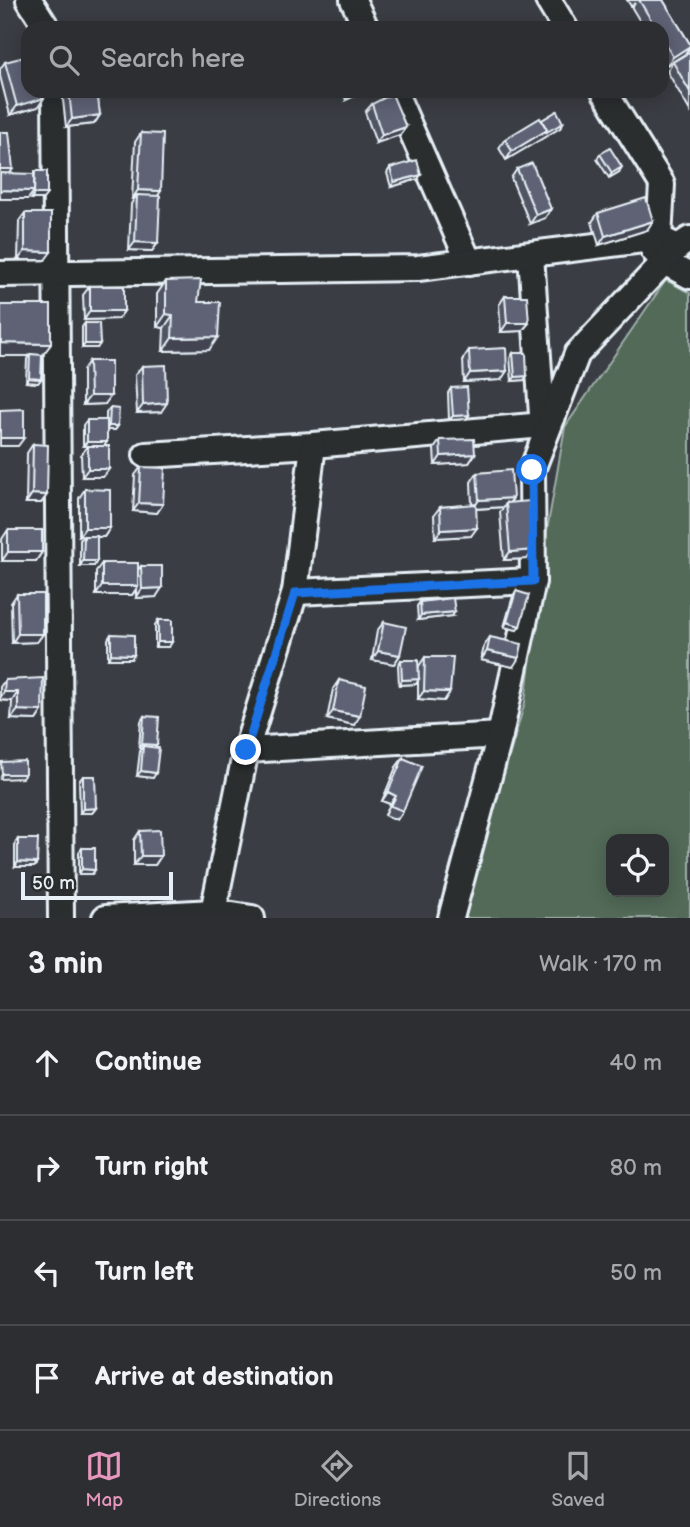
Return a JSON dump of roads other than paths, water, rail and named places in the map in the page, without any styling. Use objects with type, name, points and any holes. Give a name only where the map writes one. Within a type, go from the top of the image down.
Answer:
[{"type":"street","points":[[29,0],[42,21]]},
{"type":"street","points":[[354,0],[363,21]]},
{"type":"street","points":[[548,0],[561,21]]},
{"type":"street","points":[[55,98],[59,273],[61,918]]},
{"type":"street","points":[[397,98],[469,262]]},
{"type":"street","points":[[608,98],[662,184],[667,245],[690,276]]},
{"type":"street","points":[[0,274],[418,268],[531,254],[667,245]]},
{"type":"street","points":[[532,470],[577,354],[667,245]]},
{"type":"street","points":[[451,918],[500,735],[533,581],[532,470],[544,425],[531,254]]},
{"type":"street","points":[[146,454],[313,445],[544,425]]},
{"type":"street","points":[[213,912],[246,750],[295,593],[313,445]]},
{"type":"street","points":[[295,593],[533,581]]},
{"type":"street","points":[[246,750],[500,735]]},
{"type":"street","points":[[105,918],[213,912],[252,918]]}]
